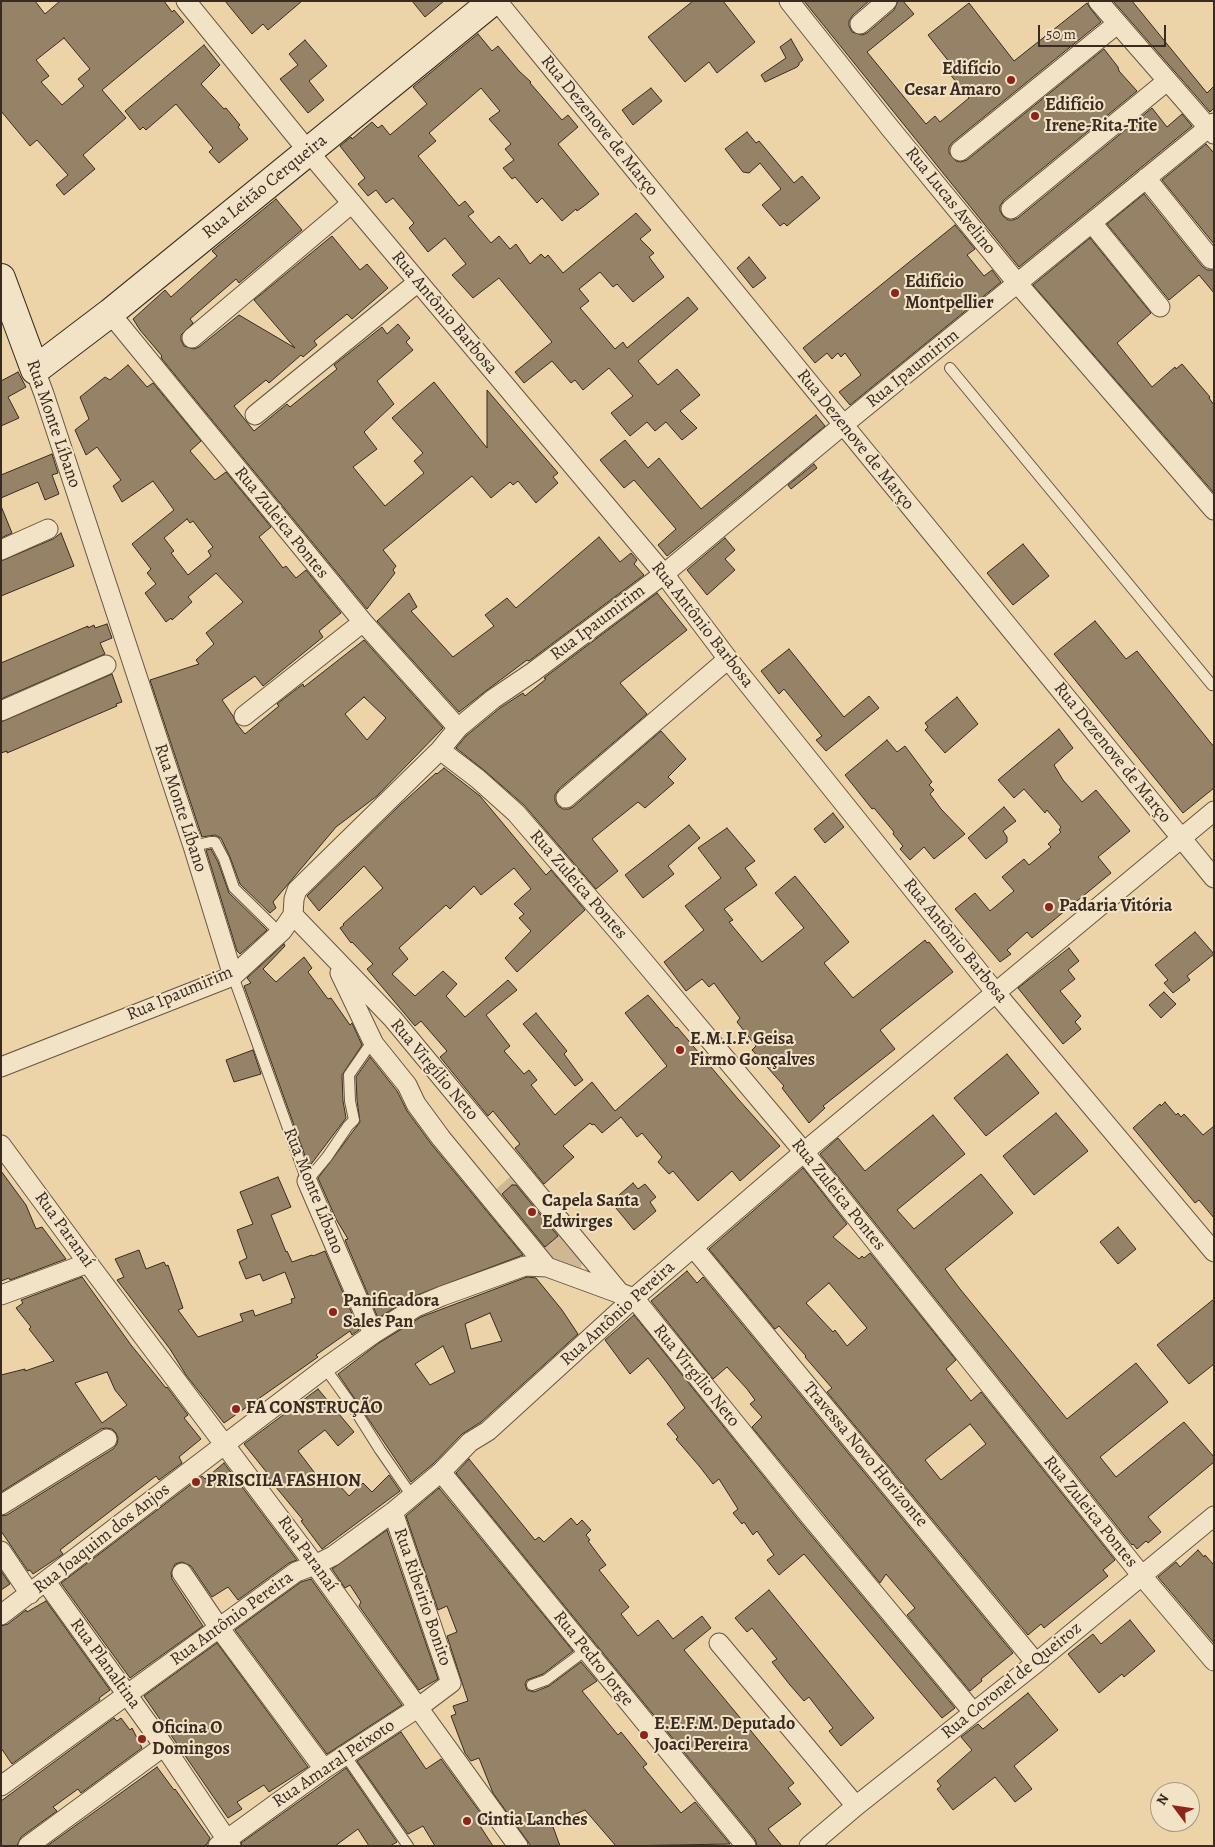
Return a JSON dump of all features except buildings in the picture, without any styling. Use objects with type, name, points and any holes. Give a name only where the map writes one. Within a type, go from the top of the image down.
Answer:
[{"type":"street","name":"Rua Antônio Barbosa","points":[[186,1],[308,151],[664,574],[728,659],[996,993],[1214,1252]]},
{"type":"street","name":"Rua Leitão Cerqueira","points":[[35,370],[110,313],[495,1]]},
{"type":"street","name":"Rua Dezenove de Março","points":[[495,1],[1214,878]]},
{"type":"street","name":"Rua Lucas Avelino","points":[[789,1],[1018,284],[1214,510]]},
{"type":"street","points":[[860,24],[887,1]]},
{"type":"street","points":[[1098,1],[1167,81],[1212,128]]},
{"type":"street","points":[[960,151],[1117,24]]},
{"type":"street","points":[[1010,210],[1167,81]]},
{"type":"street","name":"Rua Ipaumirim","points":[[1,1067],[233,976],[280,933],[293,915],[294,899],[297,890],[440,750],[458,728],[493,699],[533,672],[664,574],[1146,178],[1212,128]]},
{"type":"street","points":[[1146,178],[1211,259]]},
{"type":"street","points":[[192,338],[352,203]]},
{"type":"street","points":[[1092,223],[1160,307]]},
{"type":"street","name":"Rua Monte Líbano","points":[[1,278],[6,307],[44,394],[193,846],[233,976]]},
{"type":"street","points":[[256,415],[418,282]]},
{"type":"street","name":"Rua Zuleica Pontes","points":[[110,313],[362,622],[458,728]]},
{"type":"street","points":[[1,550],[48,529]]},
{"type":"street","points":[[244,716],[362,622]]},
{"type":"street","points":[[566,798],[728,659]]},
{"type":"street","points":[[1,711],[106,664]]},
{"type":"street","name":"Rua Zuleica Pontes","points":[[440,750],[478,779],[516,813],[629,944],[804,1152],[1142,1576],[1214,1661]]},
{"type":"street","name":"Rua Antônio Pereira","points":[[1,1786],[220,1629],[296,1572],[333,1556],[393,1512],[441,1472],[470,1442],[488,1431],[627,1296],[693,1248],[804,1152],[1214,811]]},
{"type":"street","name":"Rua Virgílio Neto","points":[[293,915],[393,1019],[627,1296],[973,1712]]},
{"type":"street","points":[[333,958],[374,1044],[407,1085],[416,1104],[441,1138],[547,1267]]},
{"type":"street","name":"Rua Paranaí","points":[[1,1145],[315,1565],[518,1846]]},
{"type":"street","name":"Rua Monte Líbano","points":[[307,1181],[373,1334]]},
{"type":"street","name":"Travessa Novo Horizonte","points":[[693,1248],[1036,1663]]},
{"type":"street","points":[[1,1295],[88,1263]]},
{"type":"street","name":"Rua Joaquim dos Anjos","points":[[1,1615],[326,1368],[373,1334],[416,1307],[525,1266],[547,1267],[627,1296]]},
{"type":"street","points":[[1,1505],[107,1439]]},
{"type":"street","name":"Rua Pedro Jorge","points":[[441,1472],[746,1846]]},
{"type":"street","name":"Rua Ribeirio Bonito","points":[[393,1512],[451,1683]]},
{"type":"street","name":"Rua Coronel de Queiroz","points":[[819,1843],[856,1806],[1036,1663],[1214,1516]]},
{"type":"street","points":[[1,1551],[30,1594]]},
{"type":"street","points":[[182,1573],[220,1629],[324,1769]]},
{"type":"street","name":"Rua Planaltina","points":[[46,1582],[164,1746],[225,1844]]},
{"type":"street","points":[[719,1644],[856,1806]]},
{"type":"street","name":"Rua Amaral Peixoto","points":[[225,1844],[324,1769],[419,1707],[451,1683]]},
{"type":"street","points":[[28,1846],[164,1746]]},
{"type":"lane","points":[[950,368],[1212,685],[1214,684]]},
{"type":"lane","points":[[193,846],[215,842],[224,859],[234,888],[280,933]]},
{"type":"lane","name":"Rua Monte Líbano","points":[[233,976],[307,1181]]},
{"type":"lane","points":[[307,1181],[354,1120],[350,1101],[349,1075],[367,1049],[374,1044]]},
{"type":"lane","points":[[326,1368],[412,1496]]},
{"type":"lane","points":[[532,1685],[546,1680],[586,1650]]},
{"type":"lane","points":[[345,1755],[408,1846]]},
{"type":"shaded area","points":[[512,1175],[583,1261],[580,1269],[547,1263],[492,1193]]},
{"type":"place","name":"Edifício Cesar Amaro","points":[[1011,80]]},
{"type":"place","name":"Edifício Irene-Rita-Tite","points":[[1035,116]]},
{"type":"place","name":"Edifício Montpellier","points":[[895,293]]},
{"type":"place","name":"Padaria Vitória","points":[[1049,907]]},
{"type":"place","name":"E.M.I.F. Geisa Firmo Gonçalves","points":[[680,1050]]},
{"type":"place","name":"Capela Santa Edwirges","points":[[532,1212]]},
{"type":"place","name":"Panificadora Sales Pan","points":[[333,1312]]},
{"type":"place","name":"FA CONSTRUÇÃO","points":[[236,1409]]},
{"type":"place","name":"PRISCILA FASHION","points":[[196,1482]]},
{"type":"place","name":"E.E.F.M. Deputado Joaci Pereira","points":[[644,1735]]},
{"type":"place","name":"Oficina O Domingos","points":[[142,1739]]},
{"type":"place","name":"Cintia Lanches","points":[[467,1821]]}]
